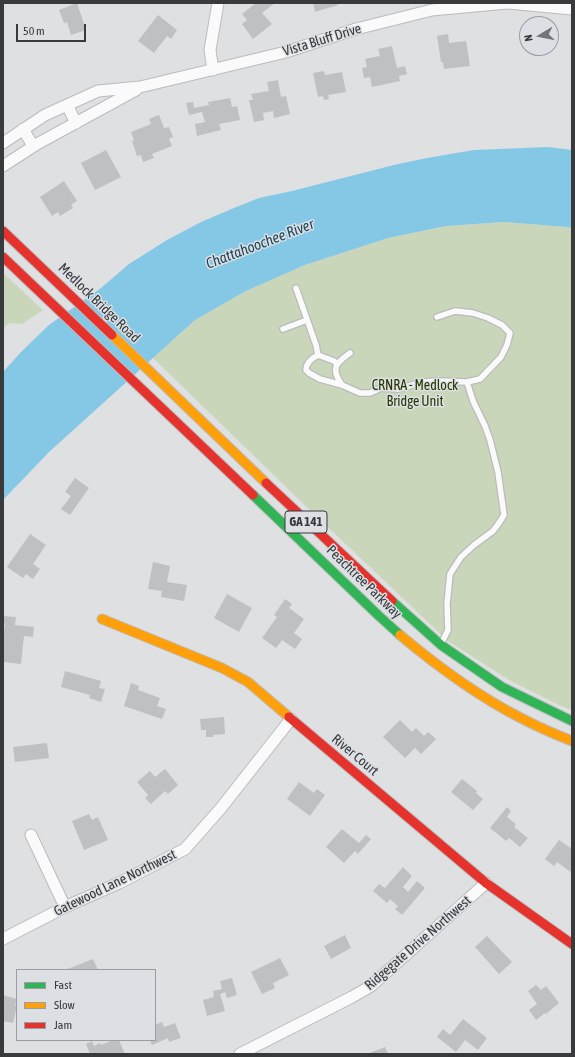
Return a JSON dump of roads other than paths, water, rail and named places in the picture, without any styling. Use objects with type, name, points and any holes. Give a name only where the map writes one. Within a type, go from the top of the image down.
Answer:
[{"type":"main road","name":"Medlock Bridge Road","points":[[3,231],[175,395]]},
{"type":"main road","name":"Peachtree Parkway","points":[[3,256],[388,625],[435,652],[481,673],[502,687],[536,705],[572,721]]},
{"type":"main road","name":"Peachtree Parkway","points":[[175,395],[382,594],[412,620],[459,682],[542,729],[572,741]]},
{"type":"main road","name":"River Court","points":[[102,619],[222,668],[248,682],[486,883],[572,944]]},
{"type":"street","points":[[213,70],[210,50],[218,3]]},
{"type":"street","name":"Vista Bluff Drive","points":[[3,142],[45,115],[98,91],[140,87],[213,70],[286,52],[356,29],[432,10],[508,3],[572,10]]},
{"type":"street","name":"Vista Bluff Drive","points":[[3,166],[33,146],[140,87]]},
{"type":"street","points":[[67,105],[76,123]]},
{"type":"street","points":[[23,130],[33,146]]},
{"type":"street","name":"Gatewood Lane Northwest","points":[[3,939],[119,883],[185,849],[221,808],[291,719]]},
{"type":"street","points":[[32,835],[66,908]]},
{"type":"street","name":"Ridgegate Drive Northwest","points":[[240,1054],[371,986],[486,883]]},
{"type":"lane","points":[[296,288],[316,345],[318,355]]},
{"type":"lane","points":[[337,364],[334,361],[318,355],[308,362],[306,370],[320,379],[342,385],[360,393],[370,393],[381,388],[398,389],[422,382],[467,382],[480,378],[501,357],[507,345],[510,333],[502,325],[473,313],[455,311],[437,317]]},
{"type":"lane","points":[[283,329],[306,320]]},
{"type":"lane","points":[[342,385],[337,378],[337,364],[341,359],[350,353]]},
{"type":"lane","points":[[435,652],[448,630],[447,604],[450,574],[462,557],[474,544],[493,531],[504,514],[498,472],[490,440],[467,382]]},
{"type":"water","name":"Chattahoochee River","points":[[548,147],[572,150],[572,228],[504,222],[446,226],[388,238],[305,265],[246,291],[195,320],[49,452],[3,500],[3,372],[49,325],[101,288],[129,264],[167,240],[201,222],[259,198],[427,158],[474,150]]},
{"type":"park label","name":"CRNRA - Medlock Bridge Unit","points":[[415,394]]}]
